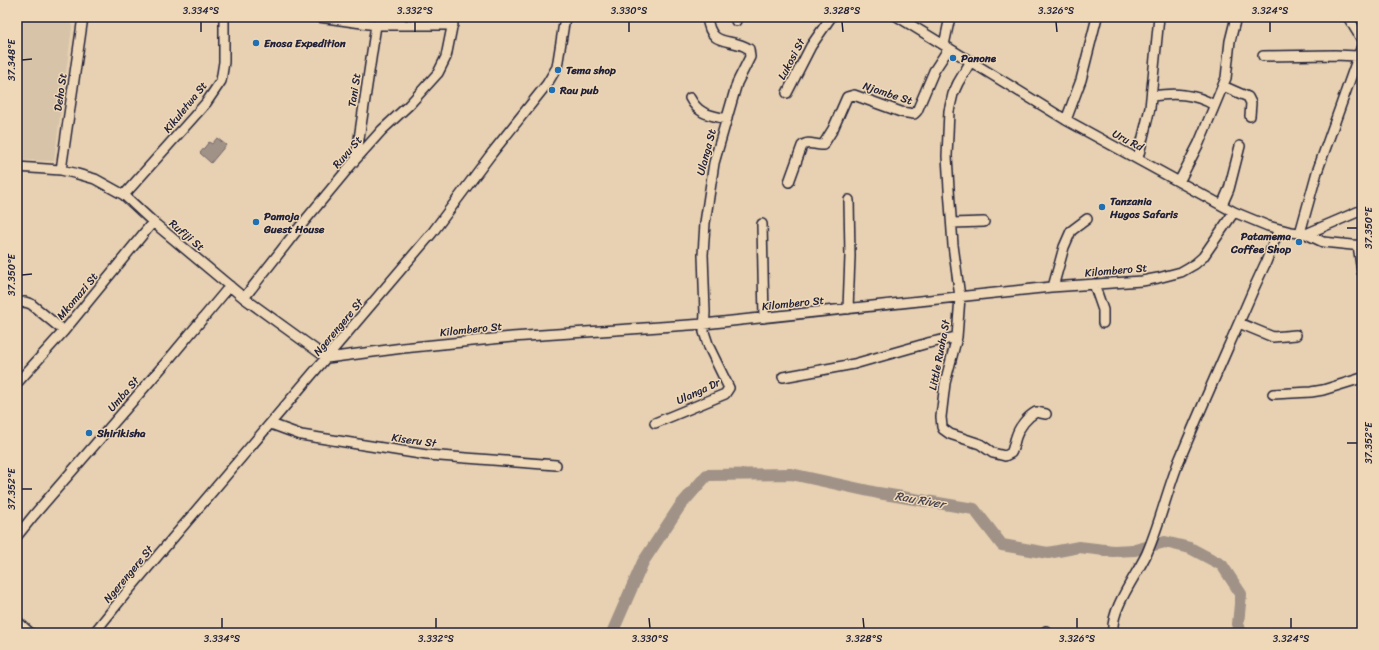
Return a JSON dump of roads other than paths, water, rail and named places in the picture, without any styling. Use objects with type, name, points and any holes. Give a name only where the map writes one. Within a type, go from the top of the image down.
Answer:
[{"type":"street","name":"Deho St","points":[[61,170],[83,17]]},
{"type":"street","name":"Kikuletwa St","points":[[124,195],[206,103],[221,81],[224,62],[224,17]]},
{"type":"street","points":[[319,17],[376,25],[454,21]]},
{"type":"street","name":"Ngerengere St","points":[[94,633],[127,592],[432,233],[492,153],[548,84],[557,67],[565,17]]},
{"type":"street","name":"Ulanga St","points":[[704,324],[703,255],[706,204],[714,164],[739,78],[750,57],[750,50],[743,45],[719,40],[709,29],[707,17]]},
{"type":"street","name":"Lukosi St","points":[[787,93],[811,46],[831,17]]},
{"type":"street","name":"Uru Rd","points":[[898,17],[1066,120],[1138,158],[1234,212],[1268,226],[1303,233],[1323,242],[1360,245]]},
{"type":"street","points":[[947,47],[950,17]]},
{"type":"street","points":[[1066,120],[1080,80],[1097,17]]},
{"type":"street","points":[[1138,158],[1152,96],[1160,17]]},
{"type":"street","points":[[1179,182],[1199,143],[1226,78],[1230,41],[1236,17]]},
{"type":"street","points":[[1348,17],[1362,40]]},
{"type":"street","name":"Ruvu St","points":[[244,298],[298,229],[356,159],[382,130],[410,105],[438,73],[446,57],[454,21]]},
{"type":"street","name":"Tani St","points":[[356,159],[376,25]]},
{"type":"street","points":[[1303,233],[1317,172],[1362,46]]},
{"type":"street","name":"Njombe St","points":[[789,182],[802,146],[805,143],[823,145],[833,129],[847,97],[854,94],[901,112],[914,114],[917,111],[934,71],[947,47]]},
{"type":"street","points":[[1263,56],[1358,56]]},
{"type":"street","name":"Little Ruaha St","points":[[971,62],[953,94],[949,111],[947,156],[953,245],[960,297],[957,337],[941,417],[943,430],[950,434],[980,444],[993,453],[1005,456],[1011,453],[1016,436],[1023,423],[1036,412],[1046,414]]},
{"type":"street","points":[[1223,86],[1248,97],[1251,103],[1250,116]]},
{"type":"street","points":[[1152,96],[1185,94],[1205,99],[1214,105]]},
{"type":"street","points":[[690,98],[700,112],[727,119]]},
{"type":"street","points":[[1222,205],[1229,189],[1240,146]]},
{"type":"street","name":"Rufiji St","points":[[17,167],[61,170],[95,179],[124,195],[153,222],[244,298],[327,358]]},
{"type":"street","points":[[848,309],[850,256],[849,200]]},
{"type":"street","points":[[1303,233],[1362,210]]},
{"type":"street","name":"Kilombero St","points":[[327,358],[403,348],[512,337],[704,324],[1053,287],[1158,278],[1181,272],[1195,264],[1203,257],[1234,212]]},
{"type":"street","points":[[1053,287],[1070,231],[1087,218]]},
{"type":"street","name":"Mkomazi St","points":[[17,383],[64,331],[153,222]]},
{"type":"street","points":[[952,223],[984,222]]},
{"type":"street","points":[[762,224],[764,318]]},
{"type":"street","points":[[1113,633],[1114,621],[1118,607],[1146,554],[1157,528],[1179,461],[1279,229]]},
{"type":"street","points":[[1360,245],[1362,272]]},
{"type":"street","points":[[1094,284],[1103,310],[1103,323]]},
{"type":"street","name":"Umba St","points":[[17,536],[230,286]]},
{"type":"street","points":[[17,304],[25,302],[31,304],[64,331]]},
{"type":"street","points":[[1239,323],[1273,337],[1296,335]]},
{"type":"street","name":"Ulanga Dr","points":[[655,423],[725,394],[729,390],[729,386],[705,338],[704,324]]},
{"type":"street","points":[[783,377],[854,364],[928,343],[957,337]]},
{"type":"street","points":[[1273,394],[1323,390],[1362,378]]},
{"type":"street","name":"Kiseru St","points":[[271,424],[301,436],[427,455],[556,465]]},
{"type":"street","points":[[17,621],[30,633]]},
{"type":"waterway","name":"Rau River","points":[[612,633],[643,562],[680,506],[707,475],[791,474],[878,493],[974,509],[1002,545],[1048,553],[1079,547],[1113,551],[1135,550],[1165,542],[1190,548],[1222,565],[1241,594],[1238,624],[1241,633]]},
{"type":"place","name":"Enosa Expedition","points":[[256,43]]},
{"type":"place","name":"Panone","points":[[953,58]]},
{"type":"place","name":"Tema shop","points":[[558,70]]},
{"type":"place","name":"Rau pub","points":[[552,90]]},
{"type":"place","name":"Tanzania Hugos Safaris","points":[[1102,207]]},
{"type":"place","name":"Pamoja Guest House","points":[[256,222]]},
{"type":"place","name":"Patamema Coffee Shop","points":[[1299,242]]},
{"type":"place","name":"Shirikisha","points":[[89,433]]}]
